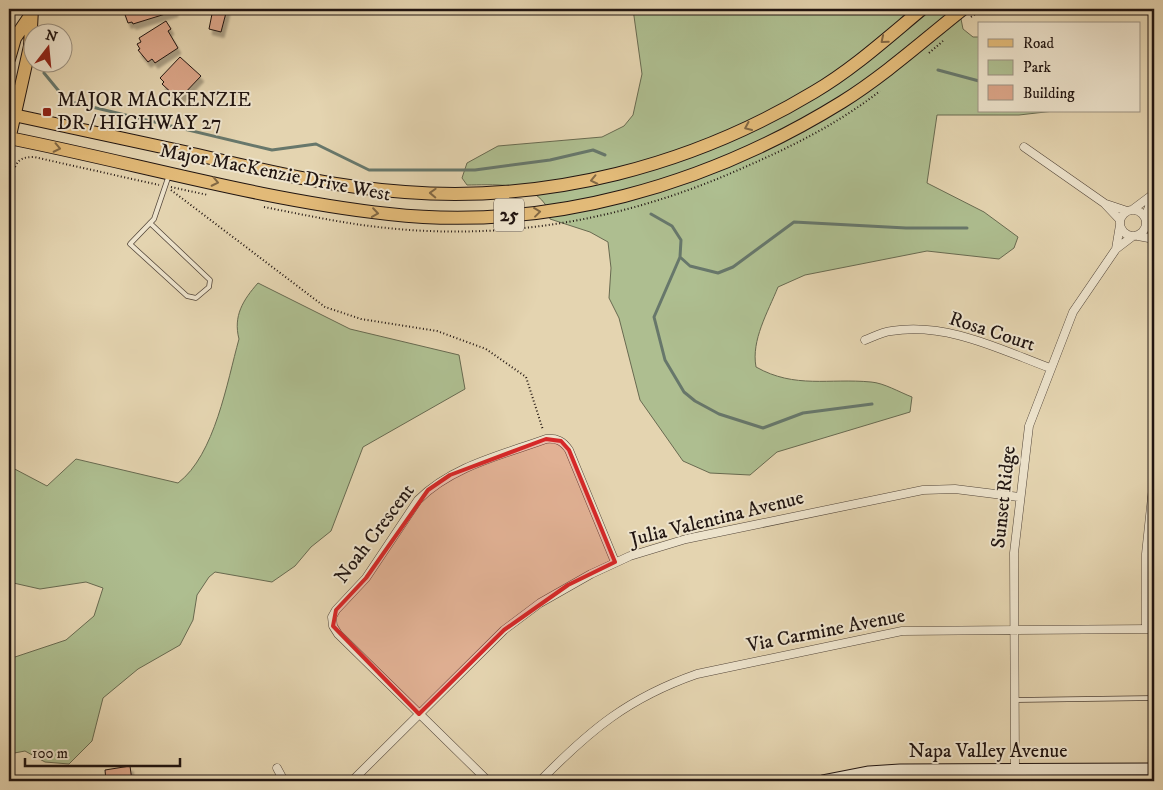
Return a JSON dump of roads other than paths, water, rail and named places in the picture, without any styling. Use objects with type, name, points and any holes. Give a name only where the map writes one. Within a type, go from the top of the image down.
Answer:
[{"type":"main road","name":"Major MacKenzie Drive West","points":[[12,114],[274,172],[363,188],[450,194],[552,188],[623,173],[689,153],[769,117],[815,92],[860,61],[922,9]]},
{"type":"main road","points":[[9,139],[12,114],[30,46],[31,12]]},
{"type":"main road","points":[[9,59],[15,38],[31,12]]},
{"type":"main road","name":"Major MacKenzie Drive West","points":[[9,139],[290,198],[392,215],[478,217],[518,215],[586,205],[633,195],[675,182],[779,138],[843,101],[966,14]]},
{"type":"street","points":[[1024,147],[1104,203],[1120,223],[1125,233],[1154,239]]},
{"type":"street","points":[[1120,223],[1130,210],[1153,194]]},
{"type":"street","points":[[1136,236],[1142,233],[1153,194]]},
{"type":"street","points":[[1104,203],[1130,210],[1138,210],[1154,233]]},
{"type":"street","name":"Sunset Ridge","points":[[1116,249],[1120,223]]},
{"type":"street","name":"Sunset Ridge","points":[[1015,770],[1014,553],[1019,497],[1029,426],[1073,312],[1116,249],[1136,236]]},
{"type":"street","name":"Rosa Court","points":[[865,340],[890,331],[946,332],[965,336],[1050,368]]},
{"type":"street","name":"Noah Crescent","points":[[419,714],[338,634],[333,626],[332,617],[336,610],[366,578],[418,500],[428,490],[461,470],[546,439],[554,438],[561,441],[569,450],[615,562]]},
{"type":"street","points":[[1150,629],[1146,554],[1154,478]]},
{"type":"street","name":"Julia Valentina Avenue","points":[[352,781],[476,656],[522,616],[568,585],[615,562],[686,540],[923,490],[948,489],[1019,497]]},
{"type":"street","name":"Via Carmine Avenue","points":[[540,781],[577,743],[624,707],[672,683],[697,674],[902,631],[1150,629]]},
{"type":"street","points":[[419,714],[488,781]]},
{"type":"street","points":[[277,768],[284,781]]},
{"type":"street","name":"Napa Valley Avenue","points":[[823,781],[885,771],[1154,769]]},
{"type":"lane","points":[[150,223],[210,280],[209,287],[196,298],[187,296],[130,244],[150,223],[154,219],[170,172]]},
{"type":"lane","points":[[1014,700],[1154,698]]},
{"type":"waterway","points":[[938,70],[978,81]]},
{"type":"waterway","points":[[44,73],[67,101],[272,150],[316,144],[369,170],[475,170],[550,160],[593,150],[605,155]]},
{"type":"waterway","points":[[651,214],[672,226],[681,240],[680,257],[654,317],[665,360],[684,392],[695,401],[719,414],[763,428],[803,413],[872,404]]},
{"type":"waterway","points":[[680,257],[690,266],[718,273],[733,267],[794,222],[906,228],[967,228]]},
{"type":"place","name":"MAJOR MACKENZIE DR / HIGHWAY 27","points":[[47,112]]}]
